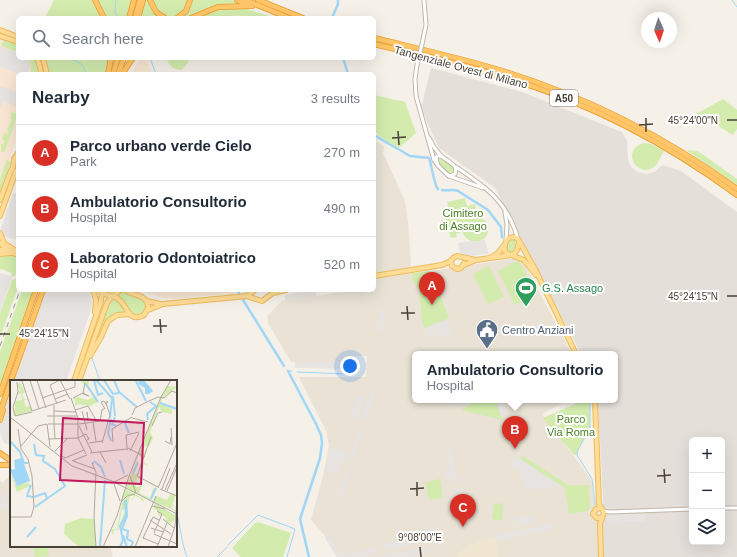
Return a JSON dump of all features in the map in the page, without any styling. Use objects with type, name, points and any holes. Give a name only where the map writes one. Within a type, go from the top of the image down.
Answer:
[{"type":"highway","points":[[95,0],[103,16]]},
{"type":"highway","points":[[130,16],[134,0]]},
{"type":"highway","points":[[136,16],[140,0]]},
{"type":"highway","points":[[139,16],[143,0]]},
{"type":"highway","points":[[150,0],[156,12],[162,16]]},
{"type":"highway","points":[[180,16],[187,10],[190,0]]},
{"type":"highway","points":[[237,0],[252,6],[275,12]]},
{"type":"highway","points":[[245,0],[285,16]]},
{"type":"highway","points":[[258,0],[298,16]]},
{"type":"highway","points":[[266,0],[280,9]]},
{"type":"highway","points":[[196,16],[218,7],[252,6]]},
{"type":"highway","name":"Tangenziale Ovest di Milano","points":[[376,38],[495,68],[538,82],[575,97],[624,119],[658,137],[737,189]]},
{"type":"highway","name":"Tangenziale Ovest di Milano","points":[[376,44],[498,75],[576,103],[656,142],[706,173],[737,195]]},
{"type":"highway","points":[[108,72],[111,60]]},
{"type":"highway","points":[[114,72],[117,60]]},
{"type":"highway","points":[[119,72],[123,60]]},
{"type":"highway","points":[[123,72],[126,60]]},
{"type":"highway","points":[[123,72],[132,60]]},
{"type":"highway","points":[[0,394],[35,292]]},
{"type":"highway","points":[[11,380],[42,292]]},
{"type":"highway","points":[[11,380],[13,375]]},
{"type":"highway","points":[[0,412],[10,384]]},
{"type":"highway","points":[[0,420],[10,385]]},
{"type":"highway","points":[[0,453],[10,460]]},
{"type":"main road","points":[[0,30],[16,36]]},
{"type":"main road","points":[[0,36],[16,41]]},
{"type":"main road","points":[[38,60],[41,72]]},
{"type":"main road","points":[[44,60],[46,72]]},
{"type":"main road","points":[[0,200],[16,156]]},
{"type":"main road","points":[[0,216],[16,173]]},
{"type":"main road","points":[[0,233],[4,243],[16,253]]},
{"type":"main road","points":[[488,258],[498,253],[510,237],[514,237],[518,240],[535,269],[537,276],[574,351]]},
{"type":"main road","points":[[442,265],[452,266],[459,269],[468,262],[511,255],[516,252],[518,240]]},
{"type":"main road","points":[[0,243],[16,253]]},
{"type":"main road","points":[[505,243],[504,247],[506,252],[524,260],[537,276]]},
{"type":"main road","points":[[0,250],[16,253]]},
{"type":"main road","points":[[0,254],[16,253]]},
{"type":"main road","points":[[376,276],[442,265],[451,261],[456,256],[476,260]]},
{"type":"main road","points":[[462,257],[464,265]]},
{"type":"main road","points":[[451,261],[452,266]]},
{"type":"main road","points":[[92,328],[96,305],[96,297],[94,292]]},
{"type":"main road","points":[[74,380],[101,301],[101,292]]},
{"type":"main road","points":[[102,292],[120,300],[130,314],[136,317],[141,317],[148,310],[163,304]]},
{"type":"main road","points":[[79,380],[106,303],[112,296],[116,295],[118,292]]},
{"type":"main road","points":[[129,292],[143,296],[147,301],[148,310]]},
{"type":"main road","points":[[246,296],[252,292]]},
{"type":"main road","points":[[254,292],[256,299]]},
{"type":"main road","points":[[268,297],[269,292]]},
{"type":"main road","points":[[147,301],[163,304],[246,296],[262,301],[276,292]]},
{"type":"main road","points":[[86,363],[101,337],[108,321],[117,315],[130,314]]},
{"type":"main road","points":[[595,403],[601,557]]},
{"type":"street","points":[[424,0],[426,24],[417,64],[415,90],[431,152],[438,166],[449,176],[481,186],[493,194]]},
{"type":"street","points":[[426,133],[440,156],[486,187],[493,194],[504,210],[518,240]]},
{"type":"street","points":[[435,149],[438,166]]},
{"type":"street","points":[[436,159],[437,156],[440,156]]},
{"type":"street","points":[[449,176],[456,174],[456,166]]},
{"type":"street","points":[[504,210],[507,225],[505,243]]},
{"type":"street","points":[[510,237],[516,233]]},
{"type":"street","points":[[725,508],[737,508]]},
{"type":"street","points":[[600,512],[689,509]]},
{"type":"shaded area","points":[[0,39],[16,46],[16,60],[30,60],[34,72],[16,72],[16,139],[0,187]]},
{"type":"shaded area","points":[[0,47],[16,52],[16,60],[26,60],[30,65],[28,72],[16,72],[16,73],[0,67]]},
{"type":"shaded area","points":[[141,60],[147,60],[151,72],[133,72],[135,66]]},
{"type":"shaded area","points":[[431,68],[522,92],[622,132],[627,141],[628,160],[631,167],[638,172],[646,174],[655,172],[662,165],[681,171],[737,212],[737,557],[604,557],[604,520],[598,403],[618,403],[618,351],[579,351],[495,188],[439,148],[421,108]]},
{"type":"shaded area","points":[[0,86],[16,91],[16,106],[3,101],[0,110]]},
{"type":"shaded area","points":[[376,141],[384,146],[383,153],[405,201],[412,280],[419,289],[421,314],[448,318],[431,271],[517,258],[523,261],[570,351],[412,351],[412,403],[563,403],[542,414],[590,478],[594,505],[604,520],[604,557],[336,557],[336,548],[311,520],[323,476],[329,445],[326,431],[299,377],[366,377],[367,356],[351,356],[351,362],[291,362],[268,323],[267,316],[282,301],[343,292],[376,292]]},
{"type":"shaded area","points":[[13,193],[16,194],[16,240],[2,236],[1,228]]},
{"type":"shaded area","points":[[484,239],[489,254],[469,256],[460,253],[458,243],[469,241],[478,242]]},
{"type":"shaded area","points":[[0,273],[12,277],[0,313]]},
{"type":"shaded area","points":[[45,292],[90,292],[92,302],[91,310],[66,380],[14,380]]},
{"type":"shaded area","points":[[144,292],[237,293],[175,299],[163,298]]},
{"type":"shaded area","points":[[303,292],[316,292],[317,296],[285,301],[285,295]]},
{"type":"shaded area","points":[[387,309],[381,333],[374,331],[380,310]]},
{"type":"shaded area","points":[[447,319],[453,335],[437,337],[436,333],[430,334],[427,331],[427,328]]},
{"type":"shaded area","points":[[295,362],[346,362],[346,369],[295,368]]},
{"type":"shaded area","points":[[10,392],[10,445],[4,443],[0,432],[0,421]]},
{"type":"shaded area","points":[[370,392],[375,394],[366,421],[361,420]]},
{"type":"shaded area","points":[[357,394],[364,396],[357,418],[350,417]]},
{"type":"shaded area","points":[[448,403],[471,403],[448,406]]},
{"type":"shaded area","points":[[497,403],[505,403],[508,414],[501,416]]},
{"type":"shaded area","points":[[358,431],[362,432],[354,459],[349,458]]},
{"type":"shaded area","points":[[331,447],[346,452],[338,475],[324,471]]},
{"type":"shaded area","points":[[453,447],[456,474],[460,481],[452,482],[452,478],[445,479],[444,469],[449,468],[446,449]]},
{"type":"shaded area","points":[[519,458],[560,485],[558,487],[525,490],[519,468],[512,469],[509,461]]},
{"type":"shaded area","points":[[346,469],[351,470],[342,497],[338,496]]},
{"type":"shaded area","points":[[10,476],[10,547],[110,547],[113,557],[0,557],[0,483],[1,481],[3,483]]},
{"type":"shaded area","points":[[462,488],[468,516],[459,517],[454,490]]},
{"type":"shaded area","points":[[9,492],[10,497],[7,498],[9,509],[0,509],[0,503],[4,493]]},
{"type":"shaded area","points":[[645,513],[645,521],[607,523],[606,517],[610,514]]},
{"type":"shaded area","points":[[532,515],[534,523],[516,526],[515,517]]},
{"type":"shaded area","points":[[556,523],[556,528],[549,529],[548,531],[497,541],[496,535]]},
{"type":"shaded area","points":[[435,527],[438,541],[423,543],[420,530]]},
{"type":"shaded area","points":[[326,532],[339,551],[349,554],[378,547],[379,552],[360,557],[337,557],[325,538]]},
{"type":"shaded area","points":[[495,537],[499,557],[457,557],[460,552],[469,545],[475,544],[476,541]]},
{"type":"shaded area","points":[[404,540],[410,545],[386,551],[384,544]]},
{"type":"shaded area","points":[[428,547],[429,553],[406,557],[378,557]]},
{"type":"green space","points":[[54,0],[92,0],[101,16],[46,16]]},
{"type":"green space","points":[[97,0],[131,0],[127,16],[105,16]]},
{"type":"green space","points":[[145,0],[148,0],[160,16],[141,16]]},
{"type":"green space","points":[[152,0],[188,0],[182,13],[176,16],[166,16],[154,6]]},
{"type":"green space","points":[[191,0],[232,0],[239,3],[213,7],[192,16],[180,16]]},
{"type":"green space","points":[[220,9],[247,9],[270,16],[201,16]]},
{"type":"green space","points":[[4,40],[16,44],[16,51],[1,46]]},
{"type":"green space","points":[[27,60],[35,60],[38,72],[31,72],[31,65]]},
{"type":"green space","points":[[46,60],[109,60],[107,72],[50,72]]},
{"type":"green space","points":[[167,60],[190,60],[182,70],[172,67]]},
{"type":"green space","points":[[376,95],[405,102],[416,133],[399,148],[376,133]]},
{"type":"green space","points":[[723,99],[737,110],[737,129],[733,135],[705,120],[699,119],[686,122],[685,120]]},
{"type":"green space","points":[[12,112],[16,113],[16,120],[5,151],[1,152],[1,144],[5,141],[2,140],[4,133],[7,134],[9,131],[7,130],[12,119],[10,118]]},
{"type":"green space","points":[[643,143],[651,144],[664,151],[655,166],[648,170],[637,167],[632,157],[636,147]]},
{"type":"green space","points":[[686,150],[697,151],[702,154],[737,179],[737,185]]},
{"type":"green space","points":[[438,157],[455,167],[456,170],[452,175],[442,168],[437,159]]},
{"type":"green space","points":[[7,160],[11,162],[0,193],[0,179]]},
{"type":"green space","name":"Cimitero di Assago","points":[[465,198],[467,206],[475,204],[478,216],[486,221],[488,226],[487,235],[478,242],[467,239],[462,232],[456,234],[457,237],[451,238],[444,215],[450,213],[447,202]]},
{"type":"green space","points":[[511,238],[517,240],[518,242],[514,252],[507,251],[505,248],[508,240]]},
{"type":"green space","points":[[0,252],[16,256],[15,276],[11,276],[12,273],[1,269],[0,271]]},
{"type":"green space","points":[[519,260],[536,294],[515,305],[498,271]]},
{"type":"green space","points":[[489,266],[504,297],[488,304],[473,274]]},
{"type":"green space","points":[[431,271],[449,318],[424,328],[419,289],[412,280],[412,273]]},
{"type":"green space","points":[[16,279],[16,292],[0,338],[0,313],[12,280]]},
{"type":"green space","points":[[21,292],[33,292],[0,385],[0,352]]},
{"type":"green space","points":[[120,292],[125,292],[139,297],[144,300],[146,308],[142,313],[135,315],[117,296]]},
{"type":"green space","points":[[112,299],[121,303],[125,313],[111,317],[107,320],[93,346],[108,305]]},
{"type":"green space","points":[[496,403],[503,420],[461,410],[471,404]]},
{"type":"green space","name":"Parco Via Roma","points":[[577,403],[590,403],[590,428],[578,450],[577,455],[574,455],[543,418]]},
{"type":"green space","points":[[521,455],[568,485],[589,485],[590,508],[587,511],[569,514],[565,488],[522,461]]},
{"type":"green space","points":[[440,479],[443,498],[429,500],[426,482]]},
{"type":"green space","points":[[494,503],[503,504],[502,520],[492,519]]},
{"type":"green space","points":[[258,522],[291,533],[283,557],[241,557],[232,548],[255,523]]},
{"type":"green space","points":[[33,547],[47,547],[49,556],[35,557]]},
{"type":"waterway","points":[[116,0],[115,12],[117,16]]},
{"type":"waterway","points":[[333,16],[338,4],[338,0]]},
{"type":"waterway","points":[[732,0],[737,7]]},
{"type":"waterway","points":[[72,60],[82,65],[86,72]]},
{"type":"waterway","points":[[151,60],[155,72]]},
{"type":"waterway","points":[[344,60],[347,72]]},
{"type":"waterway","points":[[376,136],[410,156],[429,158],[435,184],[438,189]]},
{"type":"waterway","points":[[442,190],[458,191],[488,210],[501,227],[502,237]]},
{"type":"waterway","points":[[243,300],[284,366]]},
{"type":"waterway","points":[[92,358],[100,380]]},
{"type":"waterway","points":[[288,371],[316,424],[321,435],[322,443],[320,458],[300,519],[309,557]]},
{"type":"waterway","points":[[297,372],[346,374]]},
{"type":"waterway","points":[[590,403],[590,428],[578,450],[577,455],[592,479],[595,505]]},
{"type":"waterway","points":[[228,545],[258,515],[295,529],[287,557]]},
{"type":"waterway","points":[[177,516],[183,546],[187,557]]},
{"type":"waterway","points":[[217,557],[227,547]]},
{"type":"railway","points":[[0,346],[19,292]]},
{"type":"place","name":"Parco urbano verde Cielo","points":[[432,305]]},
{"type":"place","name":"G.S. Assago","points":[[526,308]]},
{"type":"place","name":"Centro Anziani","points":[[487,350]]},
{"type":"place","name":"Ambulatorio Consultorio","points":[[515,449]]},
{"type":"place","name":"Laboratorio Odontoiatrico","points":[[463,527]]}]
